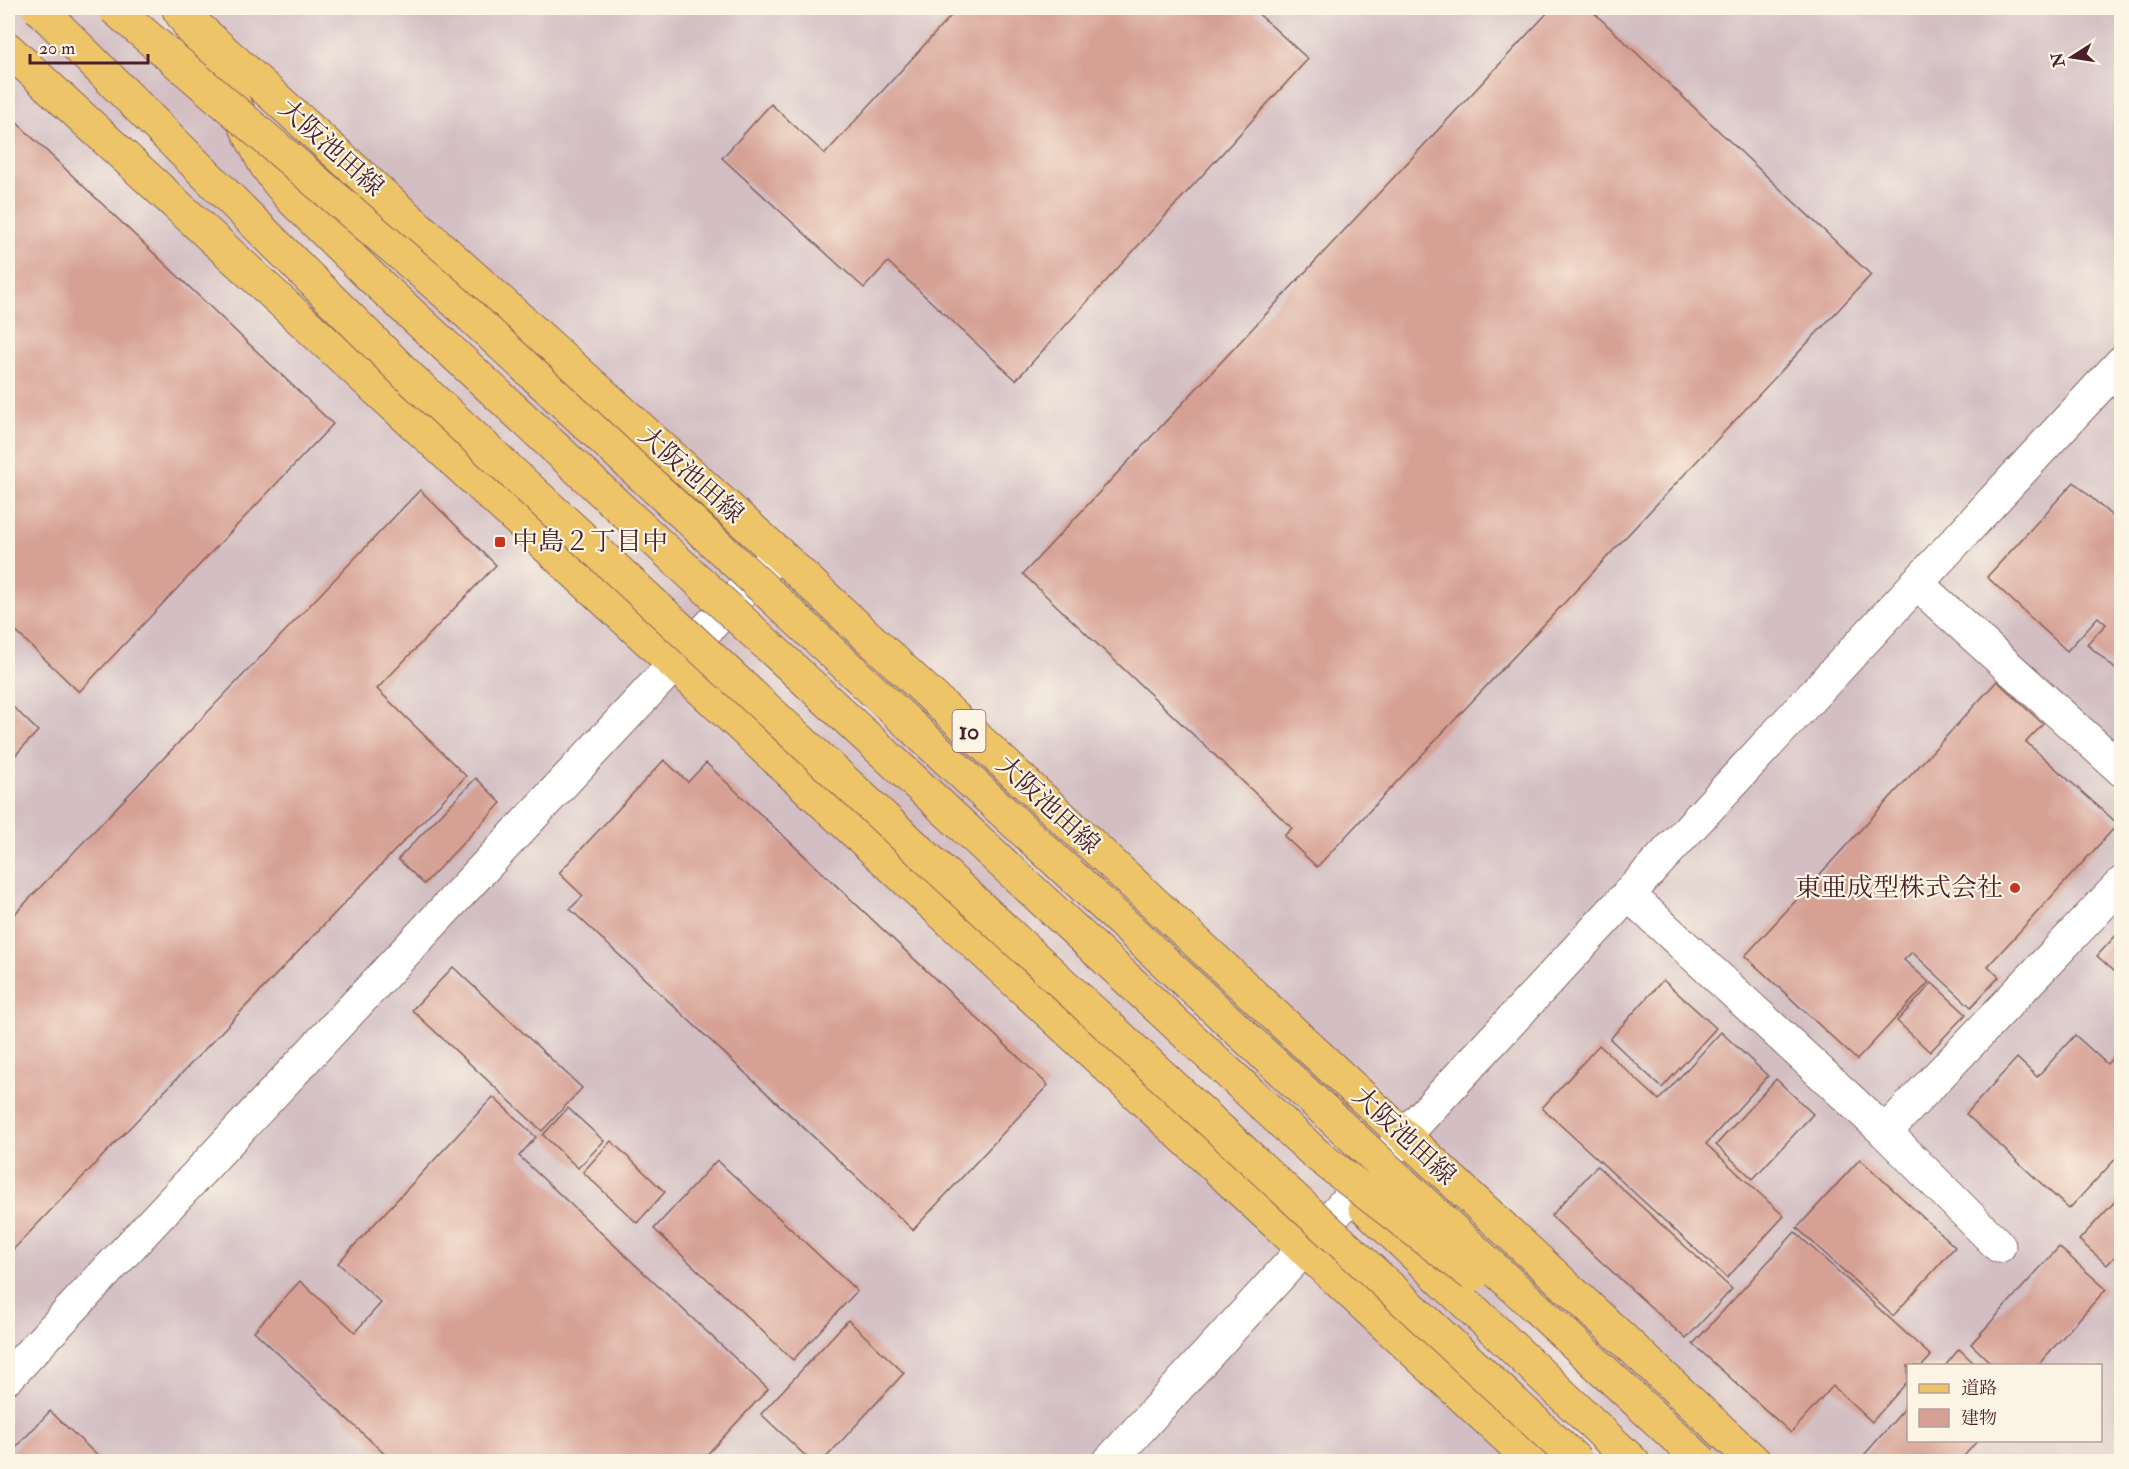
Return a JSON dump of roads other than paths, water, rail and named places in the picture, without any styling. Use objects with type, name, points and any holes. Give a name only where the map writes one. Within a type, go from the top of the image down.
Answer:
[{"type":"main road","points":[[39,8],[407,375],[1578,1461]]},
{"type":"main road","points":[[114,8],[447,294],[1702,1461]]},
{"type":"main road","points":[[177,9],[208,53],[265,164],[292,200],[368,274],[1317,1155],[1635,1399]]},
{"type":"main road","name":"大阪池田線","points":[[177,9],[778,554],[1755,1461]]},
{"type":"main road","points":[[8,49],[1533,1461]]},
{"type":"main road","points":[[1351,1194],[1633,1461]]},
{"type":"street","points":[[1109,1461],[1303,1250],[1404,1136],[2121,362]]},
{"type":"street","points":[[8,1377],[778,554]]},
{"type":"street","points":[[1916,583],[2121,770]]},
{"type":"street","points":[[1886,1132],[2121,883]]},
{"type":"street","points":[[1628,894],[1886,1132],[1999,1246]]},
{"type":"place","name":"中島２丁目中","points":[[500,542]]},
{"type":"place","name":"東亜成型株式会社","points":[[2015,888]]}]
